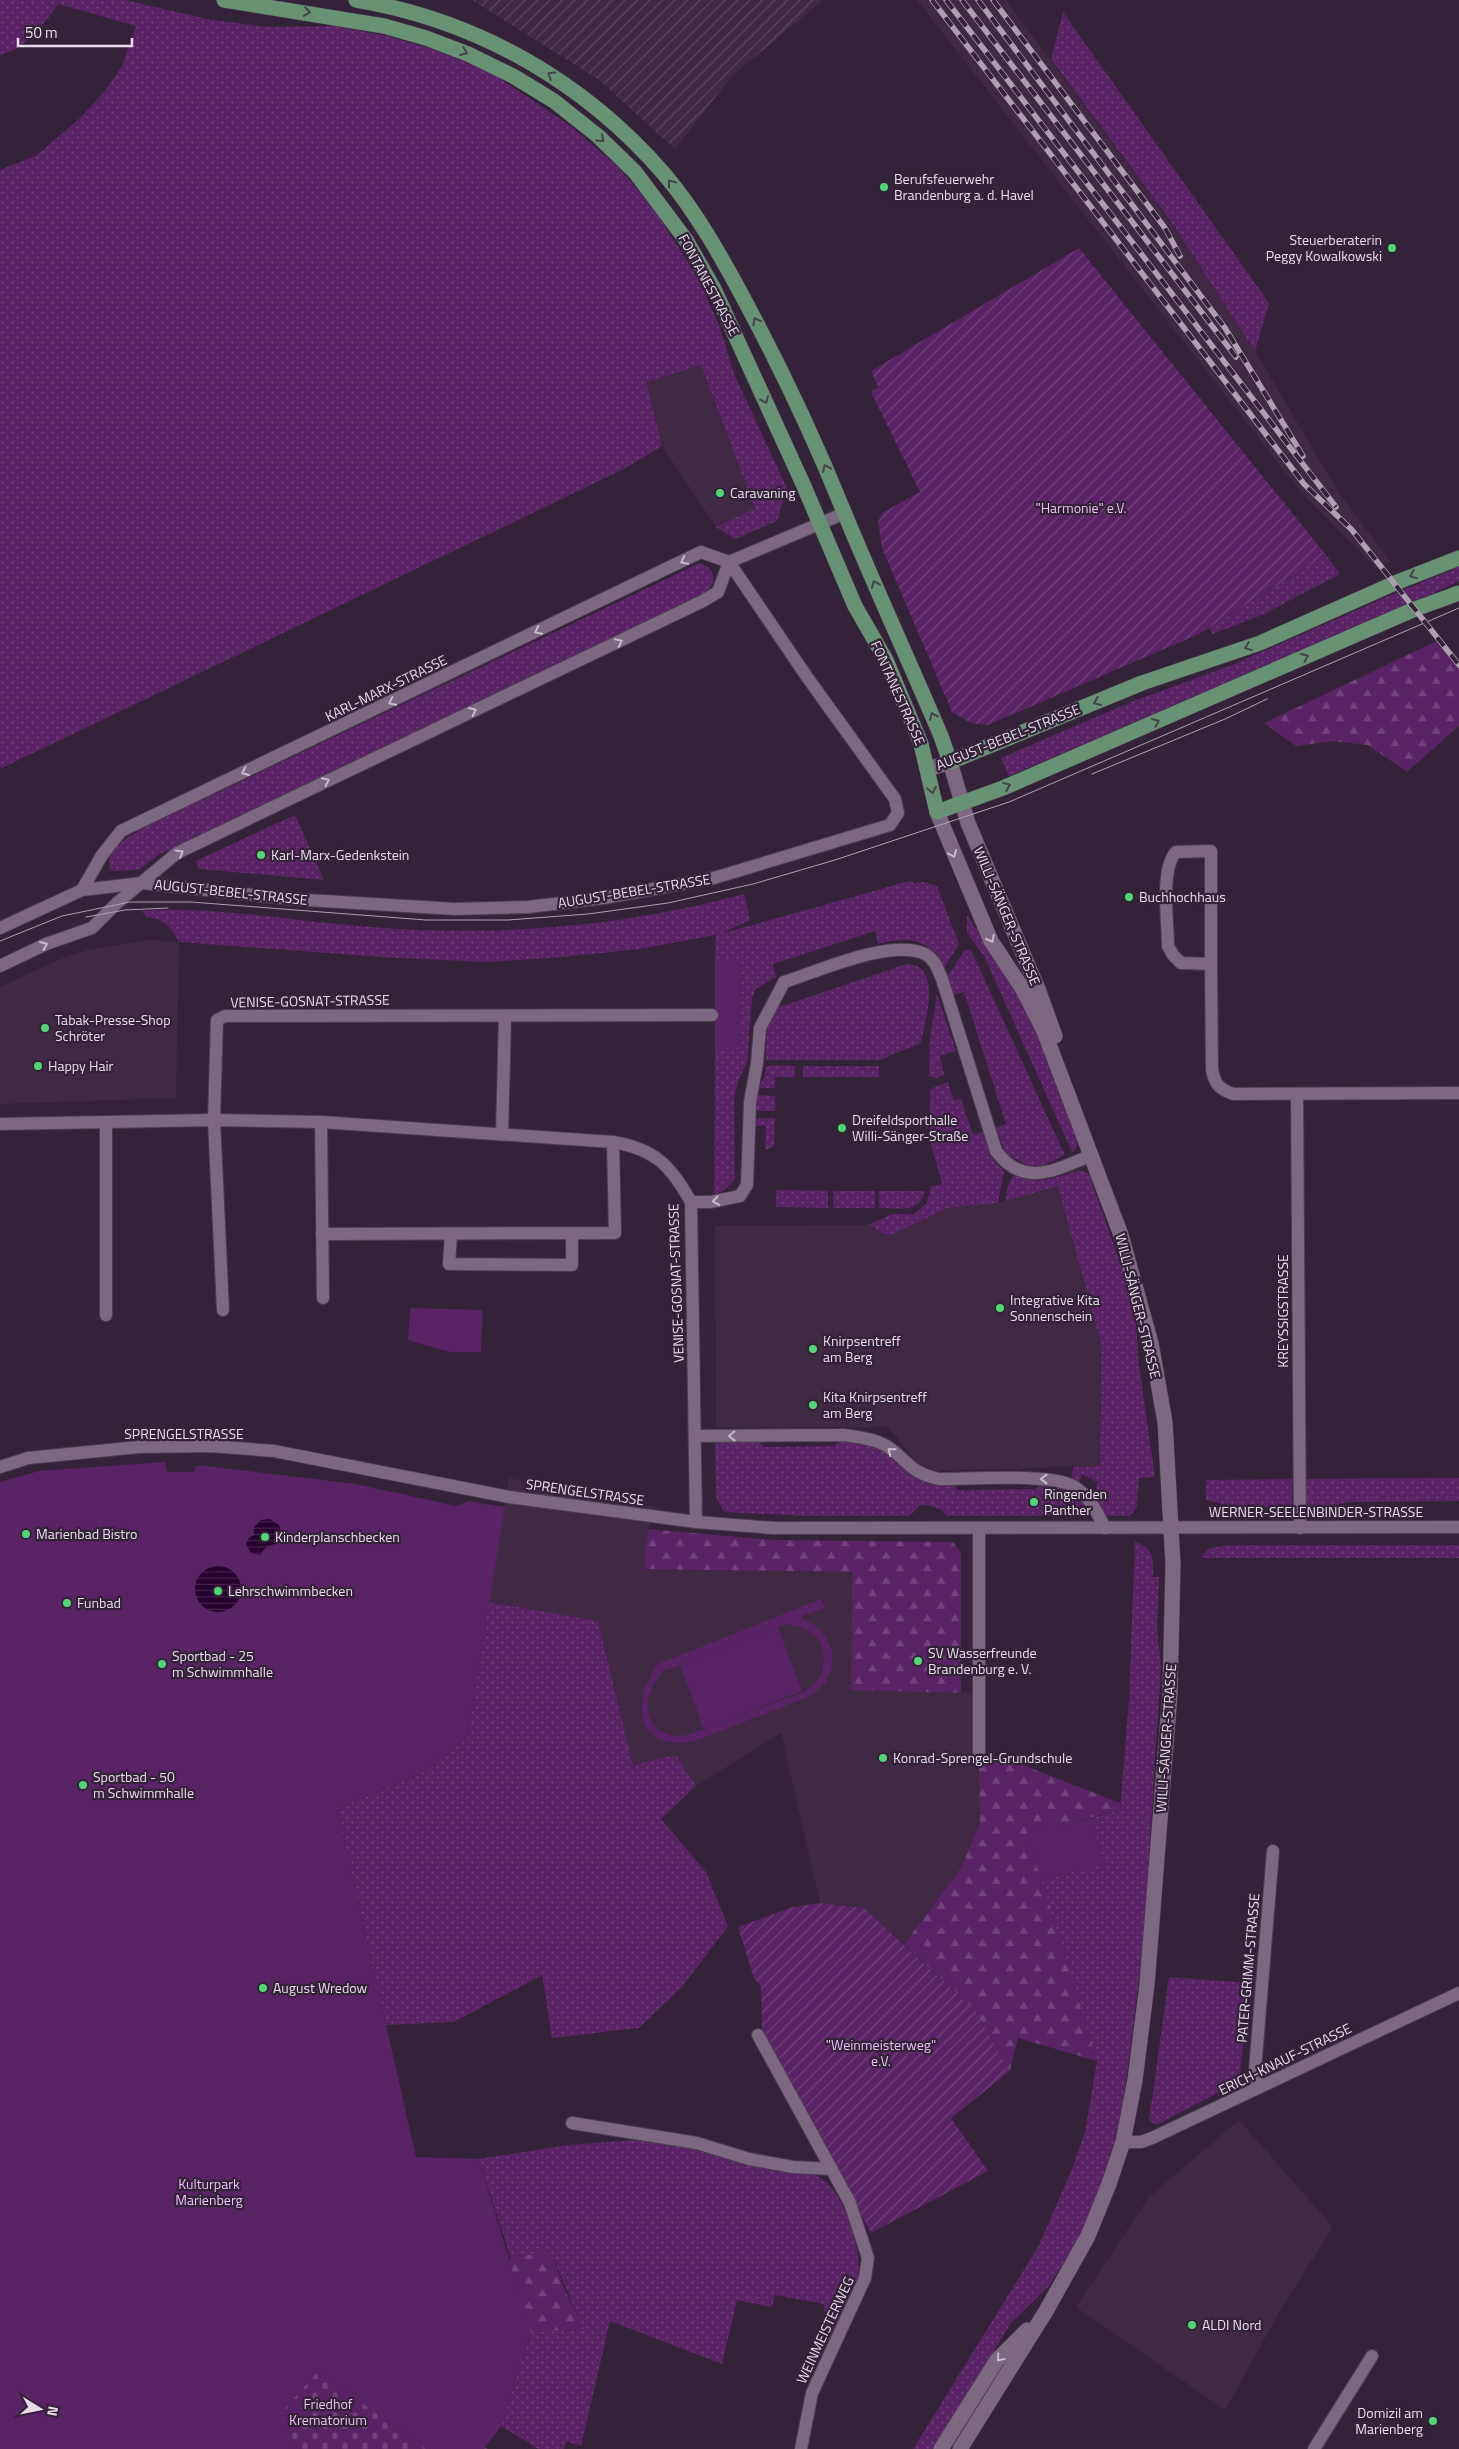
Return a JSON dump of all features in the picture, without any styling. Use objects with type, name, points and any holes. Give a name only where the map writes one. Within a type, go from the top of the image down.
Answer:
[{"type":"main road","name":"FONTANESTRASSE","points":[[224,0],[384,26],[446,45],[495,66],[560,106],[598,136],[635,172],[658,201],[696,256],[745,356],[855,606],[886,660],[921,744],[928,769]]},
{"type":"main road","name":"FONTANESTRASSE","points":[[356,0],[432,18],[471,32],[510,51],[578,94],[613,122],[645,153],[685,202],[732,277],[791,389],[941,736],[961,802]]},
{"type":"main road","name":"AUGUST-BEBEL-STRASSE","points":[[937,812],[928,769],[950,762],[1142,683],[1260,642],[1395,583],[1459,558]]},
{"type":"main road","points":[[937,812],[1003,788],[1415,609],[1459,593]]},
{"type":"main road","name":"WILLI-SÄNGER-STRASSE","points":[[961,802],[989,876],[1054,1031],[1066,1089]]},
{"type":"main road","name":"WILLI-SÄNGER-STRASSE","points":[[937,812],[991,941],[1022,988],[1044,1031],[1121,1235],[1151,1343],[1165,1422],[1172,1528],[1170,1692],[1147,1985],[1135,2080],[1122,2142],[1109,2184],[1088,2236],[1046,2311],[960,2449]]},
{"type":"main road","name":"WILLI-SÄNGER-STRASSE","points":[[941,2449],[997,2360],[1046,2311]]},
{"type":"street","points":[[0,966],[46,944],[92,928],[117,903],[177,853],[703,601],[718,592],[729,562],[819,522],[845,513]]},
{"type":"street","name":"KARL-MARX-STRASSE","points":[[82,890],[102,855],[121,831],[701,552],[729,562]]},
{"type":"street","name":"AUGUST-BEBEL-STRASSE","points":[[142,883],[291,899],[455,908],[528,907],[604,898],[714,878],[890,825],[898,813],[896,799],[808,677],[729,562]]},
{"type":"street","points":[[1211,964],[1181,963],[1168,946],[1167,874],[1169,859],[1176,852],[1211,851],[1211,964],[1211,1055],[1215,1082],[1222,1090],[1233,1094],[1459,1093]]},
{"type":"street","points":[[0,928],[82,890],[142,883]]},
{"type":"street","points":[[691,1202],[711,1202],[740,1196],[747,1185],[750,1102],[757,1063],[760,1028],[784,982],[885,950],[906,950],[926,954],[934,962],[942,979],[996,1151],[1005,1164],[1027,1174],[1048,1173],[1092,1155]]},
{"type":"street","name":"VENISE-GOSNAT-STRASSE","points":[[223,1310],[214,1120],[217,1020],[225,1016],[419,1015],[505,1017],[712,1015]]},
{"type":"street","points":[[502,1134],[505,1017]]},
{"type":"street","name":"KREYSSIGSTRASSE","points":[[1297,1094],[1300,1528]]},
{"type":"street","name":"VENISE-GOSNAT-STRASSE","points":[[0,1124],[214,1120],[321,1122],[613,1142],[640,1149],[656,1158],[676,1175],[691,1202],[696,1522]]},
{"type":"street","points":[[321,1122],[323,1298]]},
{"type":"street","points":[[106,1123],[106,1315]]},
{"type":"street","points":[[322,1234],[615,1234],[613,1142]]},
{"type":"street","points":[[451,1234],[449,1264],[572,1265],[572,1234]]},
{"type":"street","points":[[695,1436],[844,1435],[866,1438],[883,1444],[910,1468],[924,1476],[939,1479],[1054,1479],[1072,1485],[1081,1492],[1093,1505],[1104,1528]]},
{"type":"street","name":"SPRENGELSTRASSE","points":[[0,1467],[28,1458],[140,1447],[210,1446],[274,1451],[509,1497],[696,1522],[773,1528],[1172,1528]]},
{"type":"street","name":"WERNER-SEELENBINDER-STRASSE","points":[[1172,1528],[1459,1527]]},
{"type":"street","points":[[979,1529],[979,1753]]},
{"type":"street","name":"PATER-GRIMM-STRASSE","points":[[1258,2088],[1255,2070],[1273,1851]]},
{"type":"street","name":"ERICH-KNAUF-STRASSE","points":[[1122,2142],[1141,2142],[1152,2138],[1459,1993]]},
{"type":"street","name":"WEINMEISTERWEG","points":[[758,2035],[850,2203],[868,2258],[865,2278],[812,2394],[801,2449]]},
{"type":"street","points":[[572,2123],[697,2143],[749,2159],[793,2167],[832,2170]]},
{"type":"street","points":[[1314,2449],[1372,2356]]},
{"type":"shaded area","points":[[472,0],[823,0],[732,76],[675,149],[599,80]]},
{"type":"shaded area","points":[[917,0],[1006,0],[1167,217],[1255,351],[1341,496],[1391,562],[1376,568],[1300,491]]},
{"type":"shaded area","points":[[701,364],[755,508],[716,527],[662,446],[645,382]]},
{"type":"shaded area","points":[[149,940],[179,942],[176,1098],[0,1104],[0,987],[58,960],[88,950]]},
{"type":"shaded area","points":[[1058,1185],[1101,1344],[1100,1466],[924,1471],[888,1427],[716,1427],[715,1226],[869,1225],[889,1236],[948,1208],[998,1203]]},
{"type":"shaded area","name":"Konrad-Sprengel-Grundschule","points":[[509,1478],[656,1507],[648,1529],[645,1569],[852,1572],[851,1690],[980,1693],[980,1823],[961,1869],[904,1944],[864,1908],[820,1903],[781,1733],[696,1786],[676,1756],[633,1766],[598,1621],[489,1602]]},
{"type":"shaded area","name":"Kinderplanschbecken","points":[[270,1519],[279,1525],[282,1534],[276,1543],[267,1546],[260,1555],[251,1553],[246,1544],[249,1538],[254,1535],[254,1527],[261,1520]]},
{"type":"shaded area","name":"Lehrschwimmbecken","points":[[223,1566],[227,1567],[237,1576],[240,1580],[240,1598],[231,1608],[223,1612],[213,1612],[205,1608],[196,1598],[195,1584],[199,1576],[209,1567]]},
{"type":"shaded area","points":[[1239,2120],[1333,2227],[1281,2309],[1225,2410],[1076,2307],[1149,2197]]},
{"type":"green space","points":[[0,0],[124,0],[212,20],[268,27],[334,26],[388,36],[448,54],[495,75],[572,127],[619,168],[652,206],[698,278],[720,327],[734,374],[787,488],[777,521],[735,539],[716,527],[755,508],[701,365],[646,382],[662,446],[622,470],[0,769],[0,170],[37,155],[79,119],[105,91],[122,66],[136,26],[58,4],[47,20],[26,42],[0,55]]},
{"type":"green space","points":[[1063,12],[1269,303],[1255,351],[1167,216],[1051,59]]},
{"type":"green space","name":"\"Harmonie\" e.V.","points":[[1079,248],[1326,555],[1199,634],[988,725],[971,723],[952,712],[882,548],[878,522],[882,513],[920,492],[871,392],[878,387],[871,371]]},
{"type":"green space","points":[[1326,555],[1340,574],[1264,614],[1213,634],[1209,628]]},
{"type":"green space","points":[[700,563],[710,569],[714,577],[711,586],[703,594],[160,854],[138,870],[111,871],[110,856],[114,850],[127,838],[147,826]]},
{"type":"green space","points":[[1459,567],[1459,581],[1414,602],[1403,590]]},
{"type":"green space","points":[[1398,592],[1408,605],[1009,776],[1001,758],[1131,702],[1232,665]]},
{"type":"green space","points":[[1439,640],[1459,665],[1459,726],[1407,772],[1368,745],[1332,741],[1296,746],[1264,723]]},
{"type":"green space","points":[[295,815],[324,880],[199,869],[196,861]]},
{"type":"green space","points":[[910,881],[914,883],[924,882],[937,886],[959,944],[944,968],[932,950],[925,945],[908,940],[878,944],[875,931],[773,964],[776,977],[756,989],[752,998],[747,1063],[738,1081],[734,1099],[735,1179],[723,1191],[714,1194],[715,1048],[738,1048],[742,963],[715,962],[716,935],[639,949],[489,962],[396,958],[179,942],[167,925],[147,917],[142,911],[203,911],[354,926],[475,931],[566,926],[611,921],[656,914],[744,894],[750,920],[720,934]]},
{"type":"green space","points":[[967,915],[1017,989],[1031,1018],[1078,1143],[1072,1152],[984,956],[967,933]]},
{"type":"green space","points":[[965,950],[971,950],[1065,1155],[1042,1166],[1030,1166],[1006,1154],[996,1128],[1006,1124],[964,992],[953,995],[947,977]]},
{"type":"green space","points":[[715,962],[742,962],[738,1048],[715,1048]]},
{"type":"green space","points":[[907,964],[918,967],[925,974],[928,984],[928,1008],[921,1043],[880,1060],[766,1060],[769,1024],[774,1012],[779,1007]]},
{"type":"green space","points":[[937,994],[956,1051],[940,1056],[944,1075],[936,1078],[929,1076],[929,1045]]},
{"type":"green space","points":[[770,1065],[795,1066],[795,1077],[775,1077],[775,1088],[758,1088],[764,1078],[766,1068]]},
{"type":"green space","points":[[803,1066],[879,1066],[879,1077],[803,1077]]},
{"type":"green space","points":[[948,1082],[954,1101],[961,1099],[973,1135],[983,1132],[993,1160],[1004,1171],[998,1203],[948,1208],[889,1236],[869,1225],[892,1214],[914,1214],[927,1203],[931,1187],[942,1184],[930,1141],[930,1089]]},
{"type":"green space","points":[[756,1095],[775,1096],[775,1111],[754,1111]]},
{"type":"green space","points":[[775,1118],[774,1146],[765,1150],[766,1126],[755,1126],[755,1119]]},
{"type":"green space","points":[[1079,1170],[1089,1174],[1124,1274],[1136,1323],[1139,1366],[1155,1477],[1139,1478],[1137,1507],[1130,1516],[1106,1516],[1096,1500],[1097,1482],[1082,1474],[1079,1483],[1072,1481],[1073,1467],[1100,1466],[1101,1344],[1058,1186],[1005,1201],[1008,1185],[1014,1174],[1031,1180],[1046,1180]]},
{"type":"green space","points":[[776,1190],[828,1191],[828,1208],[776,1207]]},
{"type":"green space","points":[[833,1191],[875,1191],[875,1208],[833,1208]]},
{"type":"green space","points":[[879,1191],[924,1191],[919,1203],[900,1209],[879,1208]]},
{"type":"green space","points":[[410,1308],[483,1310],[481,1352],[449,1352],[408,1340]]},
{"type":"green space","points":[[757,1440],[765,1447],[834,1446],[842,1440],[873,1444],[917,1477],[952,1483],[958,1490],[1036,1489],[1042,1483],[1059,1486],[1079,1495],[1089,1507],[1092,1516],[947,1516],[941,1510],[928,1505],[920,1505],[909,1516],[807,1516],[724,1512],[716,1497],[715,1441]]},
{"type":"green space","name":"Kulturpark Marienberg","points":[[165,1462],[167,1472],[194,1472],[197,1465],[356,1484],[456,1506],[468,1501],[505,1507],[467,1739],[420,1774],[337,1808],[416,2157],[479,2159],[531,2332],[501,2426],[484,2449],[426,2449],[318,2372],[285,2408],[294,2449],[0,2449],[0,1482],[39,1471]]},
{"type":"green space","points":[[1459,1478],[1459,1501],[1350,1502],[1306,1507],[1306,1479]]},
{"type":"green space","points":[[1292,1479],[1292,1507],[1235,1507],[1206,1500],[1206,1480]]},
{"type":"green space","points":[[648,1529],[774,1540],[953,1542],[961,1553],[961,1693],[851,1690],[852,1572],[644,1569]]},
{"type":"green space","points":[[1135,1541],[1142,1544],[1152,1555],[1153,1577],[1159,1577],[1157,1629],[1161,1668],[1143,1949],[1123,2105],[1109,2165],[1094,2207],[1079,2238],[1049,2286],[1011,2323],[934,2449],[913,2449],[1038,2247],[1072,2169],[1085,2132],[1097,2061],[1041,1880],[1103,1864],[1092,1818],[1120,1810],[1129,1700]]},
{"type":"green space","points":[[1225,1545],[1459,1545],[1459,1558],[1201,1558],[1208,1549]]},
{"type":"green space","points":[[821,1599],[825,1608],[802,1616],[802,1619],[815,1625],[822,1631],[833,1651],[831,1669],[826,1682],[813,1694],[803,1699],[695,1741],[676,1743],[661,1740],[650,1732],[644,1722],[642,1709],[643,1695],[649,1679],[658,1664]],"holes":[[[787,1624],[803,1628],[815,1636],[820,1641],[824,1655],[820,1677],[816,1683],[804,1692],[687,1735],[672,1735],[661,1731],[653,1724],[649,1715],[650,1692],[655,1681],[664,1671]]]},
{"type":"green space","points":[[489,1602],[598,1621],[633,1765],[676,1755],[696,1786],[661,1819],[706,1872],[728,1926],[682,1987],[639,2028],[552,2038],[542,1975],[454,2022],[386,2025],[337,1808],[420,1774],[467,1739]]},
{"type":"green space","points":[[778,1627],[802,1691],[704,1729],[680,1665]]},
{"type":"green space","points":[[1000,1756],[1120,1803],[1120,1810],[1028,1834],[1097,2061],[1018,2038],[1010,2071],[975,2010],[904,1944],[961,1868],[980,1823],[979,1767]]},
{"type":"green space","points":[[1092,1818],[1104,1864],[1041,1880],[1027,1833]]},
{"type":"green space","name":"\"Weinmeisterweg\" e.V.","points":[[820,1903],[864,1908],[975,2010],[1010,2071],[951,2118],[988,2171],[871,2233],[762,2030],[761,1987],[754,1978],[738,1927],[793,1907]]},
{"type":"green space","points":[[1169,1977],[1250,1983],[1239,2082],[1156,2125],[1149,2120]]},
{"type":"green space","points":[[635,2140],[714,2150],[803,2171],[825,2181],[840,2200],[851,2226],[859,2265],[858,2276],[828,2349],[824,2304],[775,2295],[772,2307],[737,2300],[722,2364],[610,2321],[581,2446],[567,2441],[564,2449],[538,2449],[501,2426],[531,2332],[583,2329],[550,2250],[511,2259],[479,2159],[568,2145]]},
{"type":"green space","points":[[550,2250],[564,2288],[584,2329],[531,2332],[502,2339],[483,2270],[511,2259]]},
{"type":"green space","name":"Friedhof Krematorium","points":[[318,2366],[488,2449],[294,2449],[285,2408]]},
{"type":"tram line","points":[[0,941],[62,916],[130,902],[191,902],[426,920],[508,920],[588,914],[668,903],[753,884],[835,860],[1009,802],[1459,608]]},
{"type":"tram line","points":[[1092,774],[1225,719],[1267,699]]},
{"type":"tram line","points":[[86,917],[125,910],[168,908]]},
{"type":"railway","points":[[932,0],[1304,484],[1352,530],[1459,665]]},
{"type":"railway","points":[[946,0],[1336,507]]},
{"type":"railway","points":[[962,0],[1236,357]]},
{"type":"railway","points":[[978,0],[1225,328],[1303,456]]},
{"type":"railway","points":[[993,0],[1165,228],[1180,256]]},
{"type":"place","name":"Berufsfeuerwehr Brandenburg a. d. Havel","points":[[884,187]]},
{"type":"place","name":"Steuerberaterin Peggy Kowalkowski","points":[[1392,248]]},
{"type":"place","name":"Caravaning","points":[[720,493]]},
{"type":"place","name":"Karl-Marx-Gedenkstein","points":[[261,855]]},
{"type":"place","name":"Buchhochhaus","points":[[1129,897]]},
{"type":"place","name":"Tabak-Presse-Shop Schröter","points":[[45,1028]]},
{"type":"place","name":"Happy Hair","points":[[38,1066]]},
{"type":"place","name":"Dreifeldsporthalle Willi-Sänger-Straße","points":[[842,1128]]},
{"type":"place","name":"Integrative Kita Sonnenschein","points":[[1000,1308]]},
{"type":"place","name":"Knirpsentreff am Berg","points":[[813,1349]]},
{"type":"place","name":"Kita Knirpsentreff am Berg","points":[[813,1405]]},
{"type":"place","name":"Ringenden Panther","points":[[1034,1502]]},
{"type":"place","name":"Marienbad Bistro","points":[[26,1534]]},
{"type":"place","name":"Kinderplanschbecken","points":[[265,1537]]},
{"type":"place","name":"Lehrschwimmbecken","points":[[218,1591]]},
{"type":"place","name":"Funbad","points":[[67,1603]]},
{"type":"place","name":"SV Wasserfreunde Brandenburg e. V.","points":[[918,1661]]},
{"type":"place","name":"Sportbad - 25 m Schwimmhalle","points":[[162,1664]]},
{"type":"place","name":"Konrad-Sprengel-Grundschule","points":[[883,1758]]},
{"type":"place","name":"Sportbad - 50 m Schwimmhalle","points":[[83,1785]]},
{"type":"place","name":"August Wredow","points":[[263,1988]]},
{"type":"place","name":"ALDI Nord","points":[[1192,2325]]},
{"type":"place","name":"Domizil am Marienberg","points":[[1433,2421]]}]
